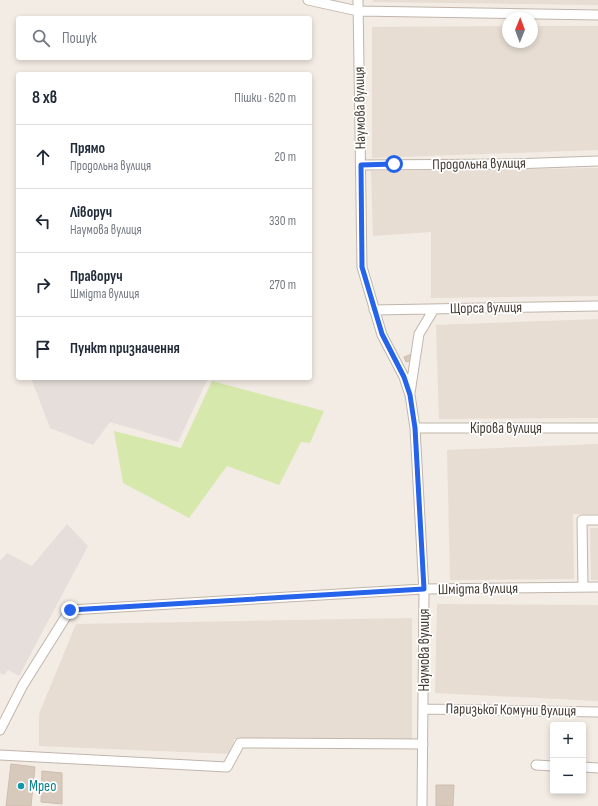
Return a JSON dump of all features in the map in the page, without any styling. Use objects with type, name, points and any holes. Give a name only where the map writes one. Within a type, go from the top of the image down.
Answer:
[{"type":"street","points":[[308,0],[358,11],[598,15]]},
{"type":"street","name":"Наумова вулиця","points":[[358,0],[362,267],[382,334],[404,377],[410,395],[415,428],[424,589],[422,806]]},
{"type":"street","name":"Продольна вулиця","points":[[361,165],[512,164],[598,161]]},
{"type":"street","name":"Щорса вулиця","points":[[374,310],[598,306]]},
{"type":"street","points":[[410,395],[419,334],[434,309]]},
{"type":"street","name":"Кірова вулиця","points":[[415,428],[598,428]]},
{"type":"street","points":[[583,587],[582,520],[598,520]]},
{"type":"street","name":"Шмідта вулиця","points":[[0,730],[23,685],[70,610],[424,589],[598,587]]},
{"type":"street","name":"Паризької Комуни вулиця","points":[[423,708],[598,712]]},
{"type":"street","points":[[0,755],[227,768],[240,743],[423,744]]},
{"type":"street","points":[[536,765],[550,766]]},
{"type":"street","points":[[586,767],[598,768]]},
{"type":"shaded area","points":[[373,0],[598,0],[598,5],[373,2]]},
{"type":"shaded area","points":[[502,26],[502,48],[538,48],[538,26],[598,26],[598,150],[372,158],[372,27]]},
{"type":"shaded area","points":[[598,168],[598,296],[431,298],[431,232],[373,236],[371,171]]},
{"type":"shaded area","points":[[598,319],[598,418],[439,419],[436,325]]},
{"type":"shaded area","points":[[32,380],[207,380],[178,442],[110,422],[93,445],[50,428]]},
{"type":"shaded area","points":[[598,444],[598,514],[573,514],[574,579],[450,580],[447,450]]},
{"type":"shaded area","points":[[67,524],[88,546],[19,676],[8,670],[4,675],[0,673],[0,561],[7,553],[32,566]]},
{"type":"shaded area","points":[[590,528],[598,528],[598,580],[591,580]]},
{"type":"shaded area","points":[[437,604],[598,605],[598,701],[435,693]]},
{"type":"shaded area","points":[[412,618],[412,741],[234,739],[231,754],[39,746],[39,714],[76,624]]},
{"type":"green space","points":[[212,381],[324,411],[310,443],[301,442],[279,485],[227,466],[189,518],[123,483],[114,431],[181,448]]},
{"type":"building","points":[[412,354],[412,360],[406,362],[404,357]]},
{"type":"building","name":"Мрео","points":[[11,764],[35,767],[31,806],[6,806]]},
{"type":"building","points":[[42,771],[62,773],[62,804],[41,802]]},
{"type":"building","points":[[436,785],[454,785],[453,806],[436,806]]},
{"type":"place","name":"Мрео","points":[[21,786]]},
{"type":"route","points":[[70,610],[424,589],[415,428],[410,395],[404,377],[382,334],[362,267],[361,165],[394,164]]}]
